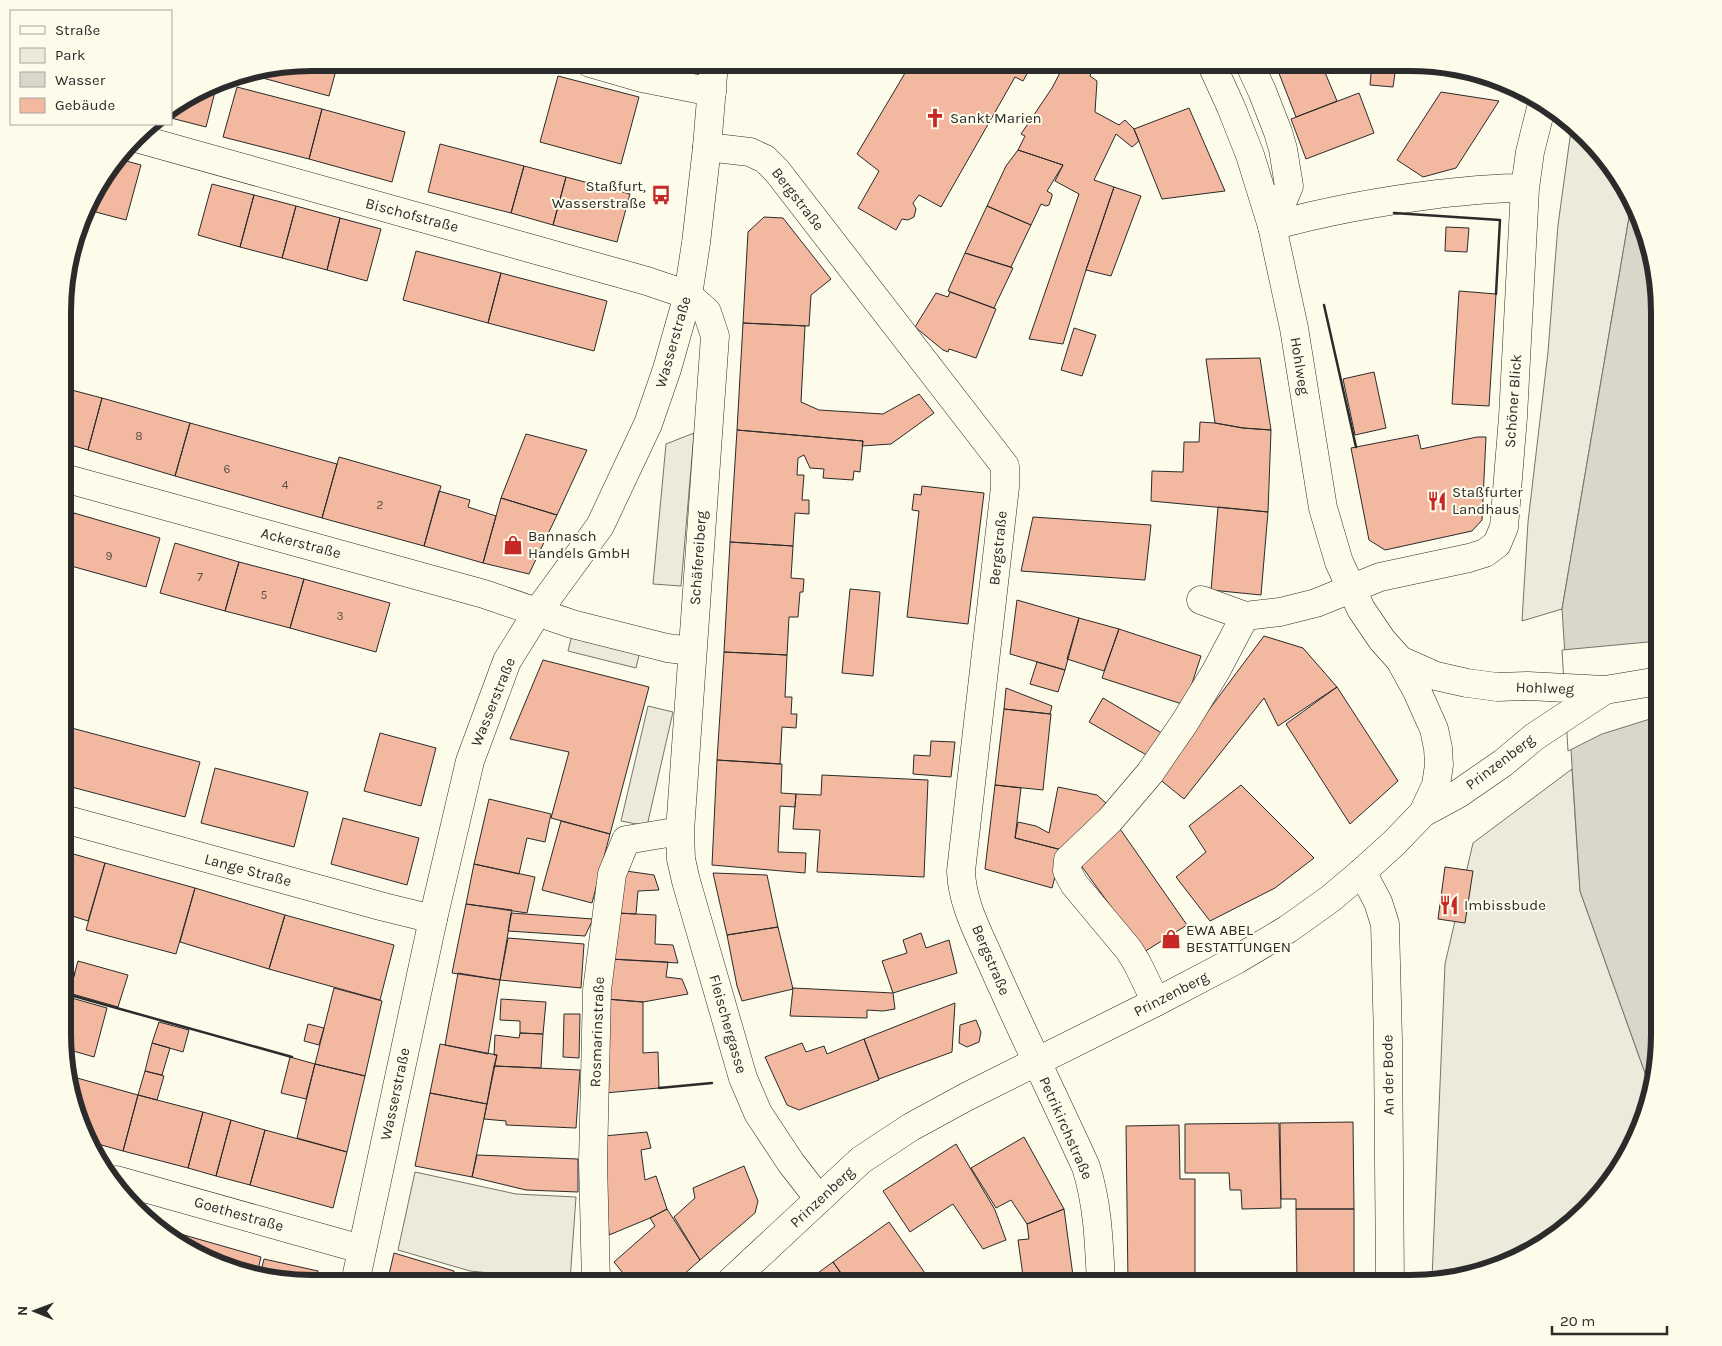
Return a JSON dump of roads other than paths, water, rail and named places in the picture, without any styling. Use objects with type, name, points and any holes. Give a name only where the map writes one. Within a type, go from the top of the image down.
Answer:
[{"type":"street","points":[[618,71],[642,78],[712,92]]},
{"type":"street","name":"Wasserstraße","points":[[357,1275],[433,919],[470,761],[507,661],[538,611],[600,526],[648,424],[667,369],[688,295],[707,147],[713,71]]},
{"type":"street","name":"Hohlweg","points":[[1215,71],[1250,155],[1272,226],[1294,328],[1323,508],[1339,562],[1361,609],[1400,660],[1417,691],[1434,729],[1439,765],[1436,785],[1423,812]]},
{"type":"street","points":[[1253,71],[1278,132],[1288,177],[1289,186],[1272,226]]},
{"type":"street","name":"Schöner Blick","points":[[1245,616],[1280,612],[1316,603],[1380,577],[1469,558],[1485,553],[1497,544],[1504,527],[1513,417],[1525,188],[1530,152],[1541,110]]},
{"type":"street","name":"Bischofstraße","points":[[144,140],[618,272],[688,295]]},
{"type":"street","name":"Bergstraße","points":[[707,147],[750,152],[765,159],[777,171],[1005,466],[1005,487],[962,861],[961,886],[967,905],[1037,1062]]},
{"type":"street","points":[[1272,226],[1305,217],[1395,200],[1499,187],[1525,188]]},
{"type":"street","name":"Schäfereiberg","points":[[680,831],[691,651],[715,336],[707,312],[688,295]]},
{"type":"street","name":"Ackerstraße","points":[[71,480],[484,594],[572,624],[667,648],[691,651]]},
{"type":"street","points":[[1156,1002],[1137,963],[1128,950],[1074,884],[1067,871],[1068,860],[1110,820],[1150,773],[1216,670],[1245,616],[1201,600]]},
{"type":"street","name":"Hohlweg","points":[[1400,660],[1436,676],[1467,683],[1497,687],[1528,686],[1604,690]]},
{"type":"street","points":[[1604,690],[1651,682]]},
{"type":"street","name":"Prinzenberg","points":[[738,1275],[862,1160],[912,1127],[966,1097],[1156,1002],[1236,960],[1288,929],[1330,899],[1362,872],[1393,844],[1423,812],[1458,794],[1534,737],[1604,690]]},
{"type":"street","name":"Lange Straße","points":[[71,821],[433,919]]},
{"type":"street","name":"Fleischergasse","points":[[680,831],[681,859],[686,881],[743,1078],[758,1113],[791,1164],[819,1199]]},
{"type":"street","name":"Rosmarinstraße","points":[[596,1275],[593,1162],[597,990],[612,874],[626,840],[680,831]]},
{"type":"street","name":"An der Bode","points":[[1362,872],[1378,902],[1385,924],[1390,1275]]},
{"type":"street","name":"Petrikirchstraße","points":[[1037,1062],[1086,1167],[1092,1187],[1096,1212],[1100,1275]]},
{"type":"street","name":"Goethestraße","points":[[121,1182],[362,1249]]},
{"type":"water","points":[[1630,214],[1643,250],[1649,281],[1651,312],[1651,1034],[1647,1078],[1580,891],[1562,609]]},
{"type":"place","name":"Sankt Marien","points":[[935,118]]},
{"type":"place","name":"Staßfurt, Wasserstraße","points":[[661,195]]},
{"type":"place","name":"Staßfurter Landhaus","points":[[1437,501]]},
{"type":"place","name":"Bannasch Handels GmbH","points":[[513,545]]},
{"type":"place","name":"Imbissbude","points":[[1449,905]]},
{"type":"place","name":"EWA ABEL BESTATTUNGEN","points":[[1171,939]]}]
